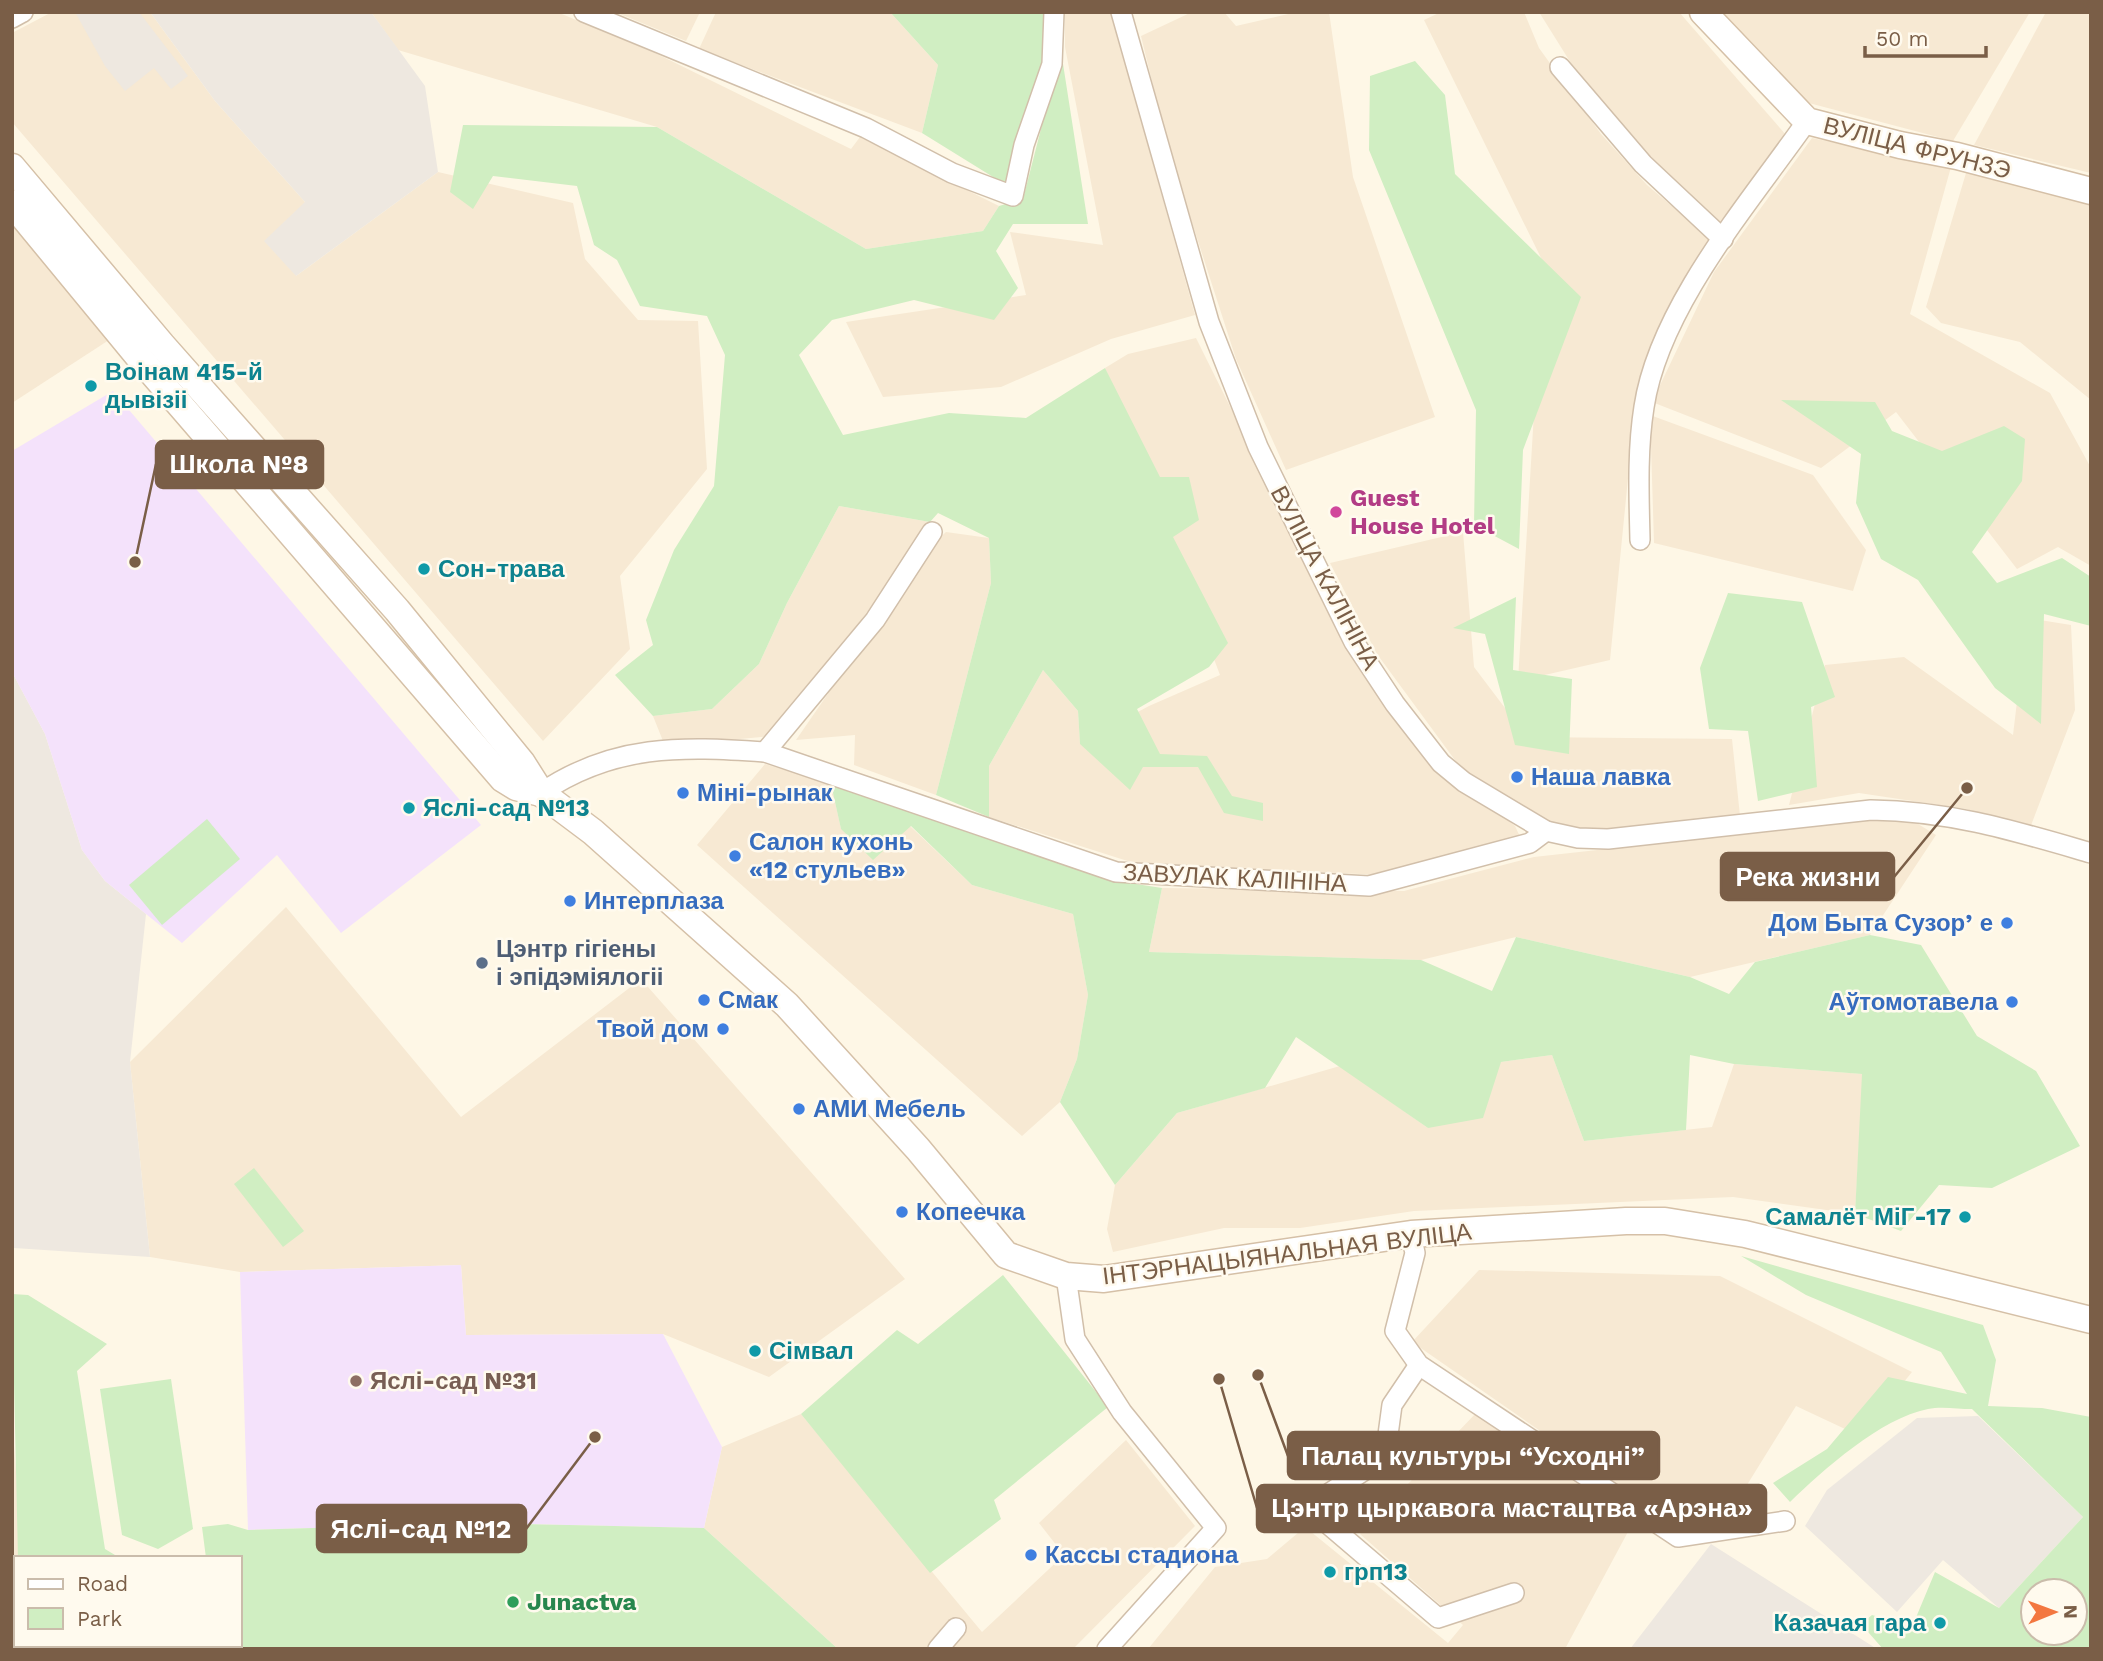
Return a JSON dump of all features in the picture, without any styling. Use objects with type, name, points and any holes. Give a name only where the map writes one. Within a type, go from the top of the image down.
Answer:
[{"type":"main road","name":"ВУЛІЦА ФРУНЗЭ","points":[[1703,12],[1807,121],[2091,191]]},
{"type":"main road","name":"ІНТЭРНАЦЫЯНАЛЬНАЯ ВУЛІЦА","points":[[12,167],[153,354]]},
{"type":"main road","name":"ІНТЭРНАЦЫЯНАЛЬНАЯ ВУЛІЦА","points":[[12,204],[397,610],[522,763],[541,793],[593,832],[787,1005],[918,1149],[1006,1255],[1066,1276],[1104,1279],[1411,1234],[1626,1221],[1704,1225],[2091,1320]]},
{"type":"street","points":[[12,18],[23,12]]},
{"type":"street","points":[[584,12],[866,128],[952,173],[1013,196],[1024,145],[1052,64],[1054,12]]},
{"type":"street","name":"ВУЛІЦА КАЛІНІНА","points":[[1121,12],[1209,322],[1258,447],[1354,642],[1395,704],[1441,763],[1464,782],[1546,831],[1561,836],[1608,839],[1871,810],[1969,818],[2091,853]]},
{"type":"street","points":[[1560,67],[1643,164],[1723,239]]},
{"type":"street","points":[[1640,540],[1639,472],[1644,405],[1668,328],[1723,239],[1807,121]]},
{"type":"street","points":[[765,752],[875,620],[932,532]]},
{"type":"street","name":"ЗАВУЛАК КАЛІНІНА","points":[[541,793],[566,775],[632,752],[765,752],[1116,872],[1369,886],[1530,843],[1546,831]]},
{"type":"street","points":[[1411,1234],[1415,1253],[1395,1331],[1419,1365],[1678,1537],[1785,1521]]},
{"type":"street","points":[[1066,1276],[1075,1339],[1122,1412],[1216,1528],[1107,1649]]},
{"type":"street","points":[[1419,1365],[1392,1405],[1385,1457],[1308,1507],[1438,1618],[1514,1593]]},
{"type":"street","points":[[938,1649],[956,1628]]},
{"type":"shaded area","points":[[52,12],[150,12],[215,101],[305,202],[296,276],[438,172],[573,203],[585,259],[638,320],[698,321],[707,469],[620,576],[630,649],[543,741],[12,122],[12,33]]},
{"type":"shaded area","points":[[75,12],[139,12],[188,76],[171,89],[154,68],[125,91],[105,66]]},
{"type":"shaded area","points":[[150,12],[371,12],[425,86],[438,172],[296,276],[264,241],[305,202],[215,101]]},
{"type":"shaded area","points":[[371,12],[557,12],[653,52],[851,149],[860,137],[999,206],[983,231],[866,249],[657,127],[398,50]]},
{"type":"shaded area","points":[[615,12],[700,12],[686,41]]},
{"type":"shaded area","points":[[716,12],[890,12],[938,65],[922,133],[699,49]]},
{"type":"shaded area","points":[[1065,12],[1111,12],[1195,315],[1111,339],[1001,387],[883,397],[846,322],[1026,295],[1010,232],[1103,245],[1065,47]]},
{"type":"shaded area","points":[[1192,12],[1224,12],[1236,26],[1297,12],[1329,12],[1353,177],[1435,417],[1286,470],[1236,359],[1169,151],[1141,36]]},
{"type":"shaded area","points":[[1441,12],[1524,12],[1539,48],[1601,134],[1647,185],[1713,241],[1634,418],[1610,660],[1518,681],[1543,262],[1424,20]]},
{"type":"shaded area","points":[[1539,12],[1679,12],[1786,135],[1721,225],[1695,209],[1579,76]]},
{"type":"shaded area","points":[[1722,12],[2030,12],[1953,141],[1805,102]]},
{"type":"shaded area","points":[[2046,12],[2089,12],[2091,16],[2091,173],[1974,145]]},
{"type":"shaded area","points":[[1812,138],[1951,167],[1910,314],[2050,393],[2091,468],[2091,566],[2058,547],[2017,569],[1896,412],[1821,468],[1652,402],[1714,272]]},
{"type":"shaded area","points":[[1966,173],[2091,201],[2091,400],[2020,342],[1941,323],[1926,307]]},
{"type":"shaded area","points":[[12,225],[109,340],[12,403]]},
{"type":"shaded area","points":[[1196,338],[1357,662],[1436,763],[1515,826],[1523,843],[1382,875],[1137,864],[989,817],[989,766],[1043,670],[1078,711],[1080,743],[1149,706],[1220,675],[1105,368],[1128,354]]},
{"type":"shaded area","points":[[113,391],[481,825],[341,933],[277,855],[182,943],[105,881],[82,850],[45,734],[12,672],[12,451]]},
{"type":"shaded area","points":[[1650,415],[1813,475],[1866,550],[1853,591],[1654,543]]},
{"type":"shaded area","points":[[839,506],[930,522],[870,608],[773,736],[665,746],[653,716],[712,709],[759,664],[787,603]]},
{"type":"shaded area","points":[[946,532],[989,538],[991,583],[936,795],[854,765],[855,735],[796,740],[928,549]]},
{"type":"shaded area","points":[[1463,532],[1474,667],[1527,737],[1732,739],[1740,816],[1603,833],[1549,827],[1463,771],[1377,654],[1330,563]]},
{"type":"shaded area","points":[[2027,618],[2071,625],[2075,710],[2030,828],[1966,809],[1859,793],[1789,805],[1825,665],[1904,657],[2013,735]]},
{"type":"shaded area","points":[[12,672],[45,734],[82,850],[105,881],[146,914],[130,1062],[150,1257],[14,1248],[12,1242]]},
{"type":"shaded area","points":[[765,764],[831,784],[841,829],[910,826],[972,885],[1073,914],[1088,995],[1077,1059],[1060,1102],[1022,1136],[697,845]]},
{"type":"shaded area","points":[[1905,816],[1936,835],[1870,935],[1690,977],[1516,937],[1421,960],[1149,952],[1162,888],[1404,891],[1534,857]]},
{"type":"shaded area","points":[[286,907],[461,1117],[641,979],[905,1279],[769,1377],[663,1334],[466,1335],[461,1265],[240,1272],[150,1257],[130,1062]]},
{"type":"shaded area","points":[[1552,1055],[1584,1141],[1712,1127],[1734,1064],[1863,1074],[1855,1214],[1733,1197],[1414,1211],[1300,1228],[1224,1228],[1113,1252],[1107,1229],[1115,1185],[1177,1113],[1340,1066],[1428,1128],[1501,1062]]},
{"type":"shaded area","points":[[461,1265],[466,1335],[663,1334],[722,1447],[704,1528],[479,1523],[248,1530],[240,1272]]},
{"type":"shaded area","points":[[1479,1270],[1720,1276],[1912,1372],[1860,1436],[1796,1406],[1742,1493],[1686,1532],[1412,1342]]},
{"type":"shaded area","points":[[1478,1411],[1637,1515],[1565,1649],[1148,1649],[1215,1567],[1267,1559],[1305,1527],[1448,1643],[1463,1625],[1360,1534]]},
{"type":"shaded area","points":[[801,1414],[982,1632],[1064,1555],[1039,1523],[1126,1440],[1195,1526],[1073,1649],[838,1649],[704,1528],[722,1447]]},
{"type":"shaded area","points":[[1978,1416],[2083,1517],[2028,1577],[2019,1577],[2019,1586],[1999,1608],[1943,1560],[1897,1612],[1805,1526],[1827,1490],[1917,1418]]},
{"type":"shaded area","points":[[12,1419],[21,1539],[20,1556],[14,1556],[15,1649],[12,1649]]},
{"type":"shaded area","points":[[1711,1544],[1877,1649],[1630,1649]]},
{"type":"green space","points":[[890,12],[1044,12],[1044,60],[1006,185],[922,133],[938,65]]},
{"type":"green space","points":[[1061,51],[1088,224],[1013,224],[996,251],[1018,288],[994,320],[914,300],[832,320],[799,355],[843,435],[949,413],[1026,418],[1105,368],[1160,477],[1189,477],[1199,520],[1173,537],[1228,643],[1209,667],[1137,709],[1160,754],[1207,756],[1232,796],[1263,803],[1263,821],[1224,813],[1198,767],[1143,767],[1130,790],[1080,744],[1078,711],[1043,670],[989,766],[989,817],[936,795],[991,583],[989,538],[938,513],[930,522],[839,506],[787,603],[759,664],[712,709],[653,716],[615,675],[653,645],[646,620],[674,550],[714,486],[725,355],[707,316],[640,306],[617,260],[594,245],[577,186],[493,176],[473,209],[450,192],[463,125],[657,127],[866,249],[983,231],[999,206],[1023,199]]},
{"type":"green space","points":[[1415,61],[1445,95],[1455,174],[1581,297],[1523,450],[1519,549],[1474,525],[1476,410],[1369,150],[1370,76]]},
{"type":"green space","points":[[1781,400],[1875,402],[1892,431],[1942,451],[2004,426],[2025,439],[2022,481],[1972,552],[1997,583],[2062,558],[2091,577],[2091,626],[2044,614],[2041,724],[1995,688],[1918,580],[1881,559],[1856,503],[1861,454]]},
{"type":"green space","points":[[1728,593],[1802,602],[1835,697],[1811,707],[1817,787],[1758,801],[1748,731],[1709,729],[1700,668]]},
{"type":"green space","points":[[1516,597],[1513,670],[1572,679],[1569,754],[1515,745],[1485,634],[1453,628]]},
{"type":"green space","points":[[831,784],[1110,880],[1162,888],[1149,952],[1421,960],[1492,991],[1516,937],[1690,977],[1729,994],[1755,962],[1870,935],[1921,945],[1977,1036],[2036,1071],[2080,1146],[1992,1188],[1939,1185],[1901,1231],[1855,1214],[1862,1074],[1734,1064],[1690,1055],[1686,1130],[1584,1141],[1552,1055],[1501,1062],[1483,1118],[1428,1128],[1296,1037],[1265,1088],[1177,1113],[1115,1185],[1060,1102],[1077,1059],[1088,995],[1073,914],[972,885],[911,826],[873,860],[841,829]]},
{"type":"green space","points":[[207,819],[240,859],[162,925],[129,885]]},
{"type":"green space","points":[[254,1168],[304,1231],[283,1247],[234,1184]]},
{"type":"green space","points":[[1741,1256],[1983,1325],[1996,1360],[1988,1406],[2042,1408],[2091,1417],[2091,1649],[1883,1649],[1861,1624],[1872,1615],[1912,1627],[1935,1572],[1999,1608],[2019,1586],[2019,1647],[2089,1647],[2089,1577],[2028,1577],[2083,1517],[1972,1409],[1928,1409],[1891,1423],[1836,1461],[1790,1502],[1773,1483],[1827,1449],[1888,1377],[1967,1394],[1941,1352],[1806,1295]]},
{"type":"green space","points":[[1003,1275],[1108,1407],[994,1500],[1001,1519],[930,1573],[801,1414],[897,1330],[918,1344]]},
{"type":"green space","points":[[12,1294],[28,1295],[107,1344],[77,1371],[105,1549],[117,1556],[18,1556]]},
{"type":"green space","points":[[171,1379],[193,1529],[158,1549],[122,1535],[100,1389]]},
{"type":"green space","name":"Junactva","points":[[479,1523],[704,1528],[838,1649],[200,1649],[242,1647],[242,1556],[206,1556],[202,1527],[228,1524],[248,1530]]},
{"type":"place","name":"Воінам 415-й дывізіі","points":[[91,386]]},
{"type":"place","name":"Guest House Hotel","points":[[1336,512]]},
{"type":"place","name":"Школа №8","points":[[135,562]]},
{"type":"place","name":"Сон-трава","points":[[424,569]]},
{"type":"place","name":"Наша лавка","points":[[1517,777]]},
{"type":"place","name":"Река жизни","points":[[1967,788]]},
{"type":"place","name":"Міні-рынак","points":[[683,793]]},
{"type":"place","name":"Яслі-сад №13","points":[[409,808]]},
{"type":"place","name":"Салон кухонь «12 стульев»","points":[[735,856]]},
{"type":"place","name":"Интерплаза","points":[[570,901]]},
{"type":"place","name":"Дом Быта Сузорʼе","points":[[2007,923]]},
{"type":"place","name":"Цэнтр гігіены і эпідэміялогіі","points":[[482,963]]},
{"type":"place","name":"Смак","points":[[704,1000]]},
{"type":"place","name":"Аўтомотавела","points":[[2012,1002]]},
{"type":"place","name":"Твой дом","points":[[723,1029]]},
{"type":"place","name":"АМИ Мебель","points":[[799,1109]]},
{"type":"place","name":"Копеечка","points":[[902,1212]]},
{"type":"place","name":"Самалёт МіГ-17","points":[[1965,1217]]},
{"type":"place","name":"Сімвал","points":[[755,1351]]},
{"type":"place","name":"Палац культуры “Усходні”","points":[[1258,1375]]},
{"type":"place","name":"Цэнтр цыркавога мастацтва «Арэна»","points":[[1219,1379]]},
{"type":"place","name":"Яслі-сад №31","points":[[356,1381]]},
{"type":"place","name":"Яслі-сад №12","points":[[595,1437]]},
{"type":"place","name":"Кассы стадиона","points":[[1031,1555]]},
{"type":"place","name":"грп13","points":[[1330,1572]]},
{"type":"place","name":"Junactva","points":[[513,1602]]},
{"type":"place","name":"Казачая гара","points":[[1940,1623]]}]
